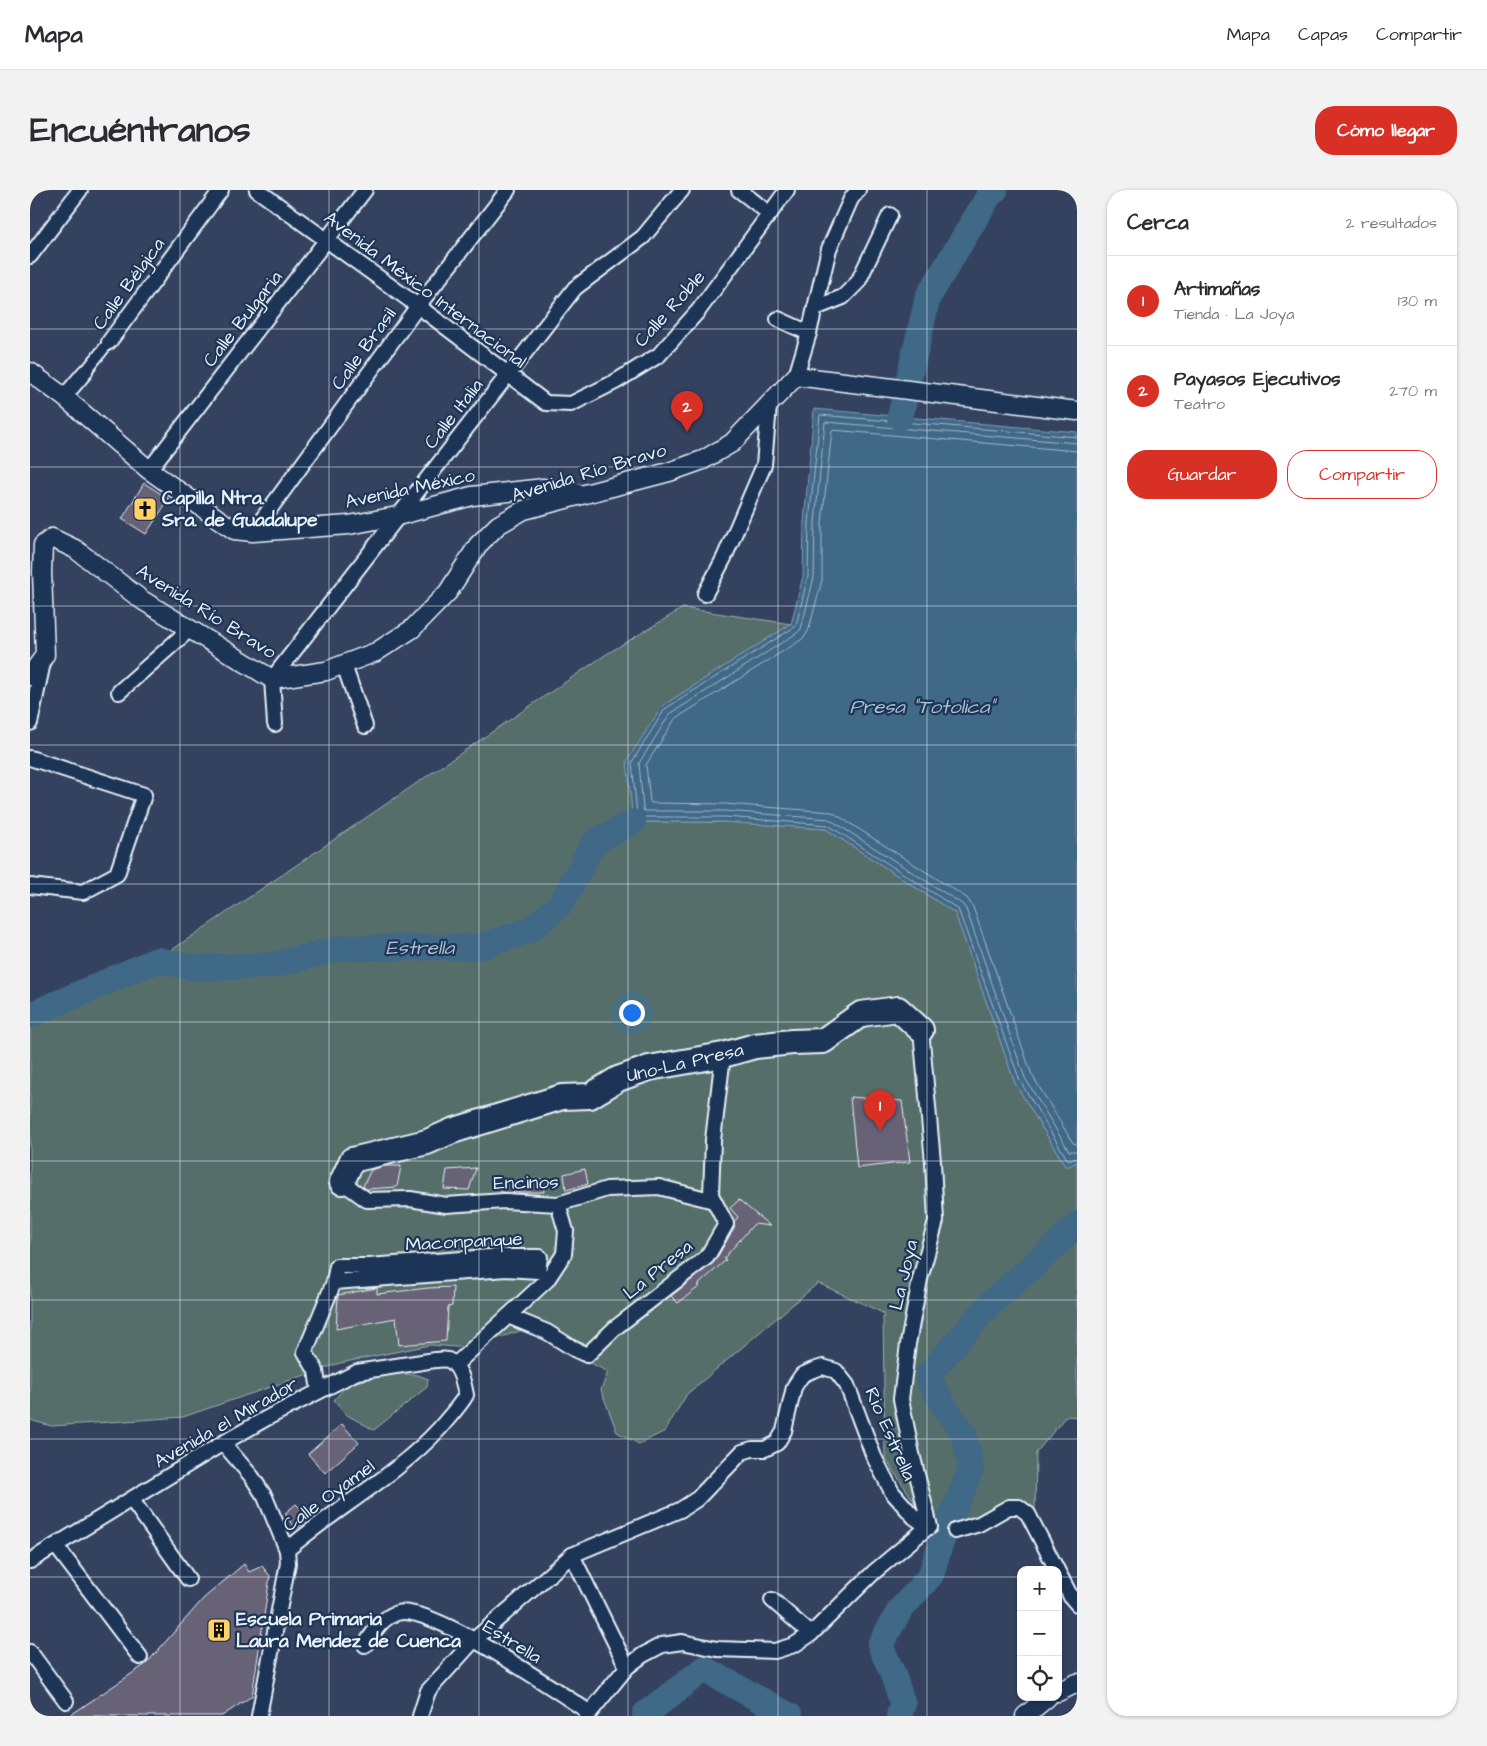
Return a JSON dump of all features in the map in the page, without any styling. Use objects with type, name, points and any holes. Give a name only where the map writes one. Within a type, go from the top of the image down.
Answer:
[{"type":"highway","name":"Uno-La Presa","points":[[342,1182],[352,1160],[426,1142],[452,1131],[562,1097],[590,1096],[618,1079],[649,1068],[723,1055],[755,1046],[823,1041],[862,1014],[898,1009],[921,1030]]},
{"type":"street","points":[[30,256],[80,190]]},
{"type":"street","name":"Calle Bélgica","points":[[64,396],[109,342],[220,190]]},
{"type":"street","name":"Avenida México Internacional","points":[[257,190],[418,306],[546,403]]},
{"type":"street","name":"Calle Bulgaria","points":[[149,470],[365,190]]},
{"type":"street","name":"Calle Brasil","points":[[253,532],[418,306],[508,190]]},
{"type":"street","name":"Calle Italia","points":[[272,679],[575,288],[643,237],[682,190]]},
{"type":"street","points":[[739,190],[770,214]]},
{"type":"street","name":"Calle Roble","points":[[546,403],[571,404],[615,382],[659,355],[699,310],[787,190]]},
{"type":"street","name":"Avenida Río Bravo","points":[[44,655],[43,544],[52,538],[75,549],[142,600],[272,679],[326,671],[376,652],[412,629],[448,592],[478,545],[498,525],[524,510],[669,472],[703,460],[732,443],[796,376],[809,334],[829,249],[851,199],[858,190]]},
{"type":"street","points":[[815,308],[843,297],[858,282],[890,215]]},
{"type":"street","points":[[778,319],[809,334]]},
{"type":"street","name":"Avenida México","points":[[30,372],[64,396],[149,470],[234,530],[253,532],[349,526],[397,516],[472,496],[544,488],[583,495]]},
{"type":"street","points":[[796,376],[1077,411]]},
{"type":"street","points":[[705,594],[724,558],[764,464],[769,406]]},
{"type":"street","points":[[119,692],[190,629]]},
{"type":"street","points":[[30,676],[44,655]]},
{"type":"street","points":[[30,723],[44,655]]},
{"type":"street","points":[[344,665],[365,726]]},
{"type":"street","points":[[272,679],[275,724]]},
{"type":"street","points":[[30,758],[144,795],[117,874],[82,892],[30,886]]},
{"type":"street","name":"La Joya","points":[[921,1030],[936,1221],[917,1297],[908,1344],[901,1400],[929,1527]]},
{"type":"street","name":"La Presa","points":[[508,1316],[547,1332],[574,1350],[588,1356],[615,1328],[707,1257],[726,1224],[711,1195],[713,1140],[723,1055]]},
{"type":"street","name":"Encinos","points":[[342,1182],[367,1200],[410,1198],[446,1205],[504,1201],[558,1204],[607,1189],[658,1188],[714,1201]]},
{"type":"street","points":[[455,1365],[547,1280],[564,1254],[566,1231],[558,1204]]},
{"type":"street","name":"Maconpanque","points":[[489,1257],[540,1257],[538,1271],[506,1269],[334,1282],[337,1266],[369,1266],[489,1257]]},
{"type":"street","points":[[319,1391],[316,1371],[305,1352],[334,1282]]},
{"type":"street","name":"Avenida el Mirador","points":[[30,1562],[223,1443],[357,1372],[436,1360],[447,1360],[455,1365]]},
{"type":"street","name":"Calle Oyamel","points":[[259,1716],[288,1563],[287,1550],[310,1530],[389,1475],[430,1439],[460,1406],[466,1394],[463,1380],[455,1365]]},
{"type":"street","name":"Rio Estrella","points":[[420,1716],[428,1691],[475,1639],[572,1555],[680,1510],[697,1499],[742,1452],[766,1448],[776,1443],[784,1431],[794,1387],[802,1376],[823,1367],[836,1371],[847,1385],[874,1457],[892,1492],[914,1516],[929,1527]]},
{"type":"street","points":[[223,1443],[252,1477],[265,1497],[287,1550]]},
{"type":"street","points":[[132,1500],[188,1579]]},
{"type":"street","points":[[955,1531],[979,1524],[1009,1507],[1019,1507],[1028,1514],[1055,1566]]},
{"type":"street","points":[[588,1714],[627,1667],[643,1655],[662,1645],[682,1642],[717,1649],[775,1651],[794,1644],[811,1634],[874,1572],[929,1527]]},
{"type":"street","points":[[56,1546],[140,1657]]},
{"type":"street","points":[[572,1555],[627,1667]]},
{"type":"street","points":[[1062,1579],[1071,1597],[1077,1604]]},
{"type":"street","points":[[772,1600],[811,1634]]},
{"type":"street","name":"Estrella","points":[[364,1645],[382,1620],[398,1613],[415,1613],[475,1639],[588,1714]]},
{"type":"street","points":[[30,1652],[66,1701]]},
{"type":"street","points":[[1062,1690],[1077,1683]]},
{"type":"street","points":[[1026,1716],[1043,1701]]},
{"type":"green space","points":[[683,608],[791,624],[662,706],[633,822],[724,822],[826,829],[955,913],[1015,1083],[1066,1167],[1077,1162],[1077,1417],[1066,1416],[1036,1453],[1035,1513],[1006,1503],[966,1532],[925,1518],[885,1458],[883,1313],[818,1283],[687,1394],[665,1431],[639,1444],[617,1432],[601,1390],[608,1372],[525,1329],[470,1348],[430,1345],[340,1363],[183,1417],[51,1426],[30,1420],[30,1015],[157,960],[605,655]]},
{"type":"green space","points":[[394,1373],[418,1375],[428,1379],[427,1387],[374,1430],[347,1415],[334,1400],[348,1384]]},
{"type":"water","name":"Presa \"Totolica\"","points":[[814,409],[1077,432],[1077,1162],[1066,1167],[1015,1083],[955,913],[826,829],[724,822],[633,822],[627,761],[662,706],[791,624],[803,576],[804,522]]},
{"type":"building","name":"Capilla Ntra. Sra. de Guadalupe","points":[[144,483],[169,499],[146,534],[122,519]]},
{"type":"building","points":[[850,1097],[902,1101],[910,1162],[857,1168]]},
{"type":"building","points":[[385,1166],[401,1166],[397,1187],[366,1189],[363,1186],[371,1170]]},
{"type":"building","points":[[476,1168],[469,1190],[444,1189],[447,1170]]},
{"type":"building","points":[[585,1169],[588,1184],[566,1190],[564,1174]]},
{"type":"building","points":[[542,1179],[544,1192],[516,1192],[521,1180]]},
{"type":"building","points":[[515,1182],[513,1193],[501,1192],[502,1183]]},
{"type":"building","points":[[739,1200],[770,1226],[754,1224],[724,1258],[726,1260],[698,1285],[700,1286],[678,1303],[671,1296],[715,1261],[734,1228],[734,1222],[738,1217],[730,1208]]},
{"type":"building","points":[[453,1287],[452,1306],[448,1307],[446,1341],[399,1345],[396,1318],[336,1329],[338,1295],[377,1288],[377,1294]]},
{"type":"building","points":[[342,1424],[359,1443],[325,1473],[308,1454]]},
{"type":"building","points":[[296,1504],[311,1519],[295,1530],[285,1513]]},
{"type":"building","name":"Escuela Primaria Laura Mendez de Cuenca","points":[[244,1564],[249,1572],[262,1566],[270,1576],[252,1696],[222,1716],[69,1716],[146,1664],[204,1598]]},
{"type":"waterway","points":[[900,417],[928,297],[990,194],[995,190]]},
{"type":"waterway","name":"Estrella","points":[[30,1015],[157,960],[196,968],[273,965],[342,948],[478,947],[528,931],[561,904],[594,842],[633,822]]},
{"type":"waterway","points":[[899,1716],[903,1704],[880,1645],[900,1610],[931,1575],[941,1542],[971,1469],[964,1434],[947,1411],[927,1376],[988,1306],[1077,1224]]},
{"type":"waterway","points":[[645,1716],[645,1714],[704,1669],[790,1716]]},
{"type":"place","name":"Payasos Ejecutivos","points":[[687,432]]},
{"type":"place","name":"Capilla Ntra. Sra. de Guadalupe","points":[[145,509]]},
{"type":"place","name":"Artimañas","points":[[880,1131]]},
{"type":"place","name":"Escuela Primaria Laura Mendez de Cuenca","points":[[219,1630]]}]
